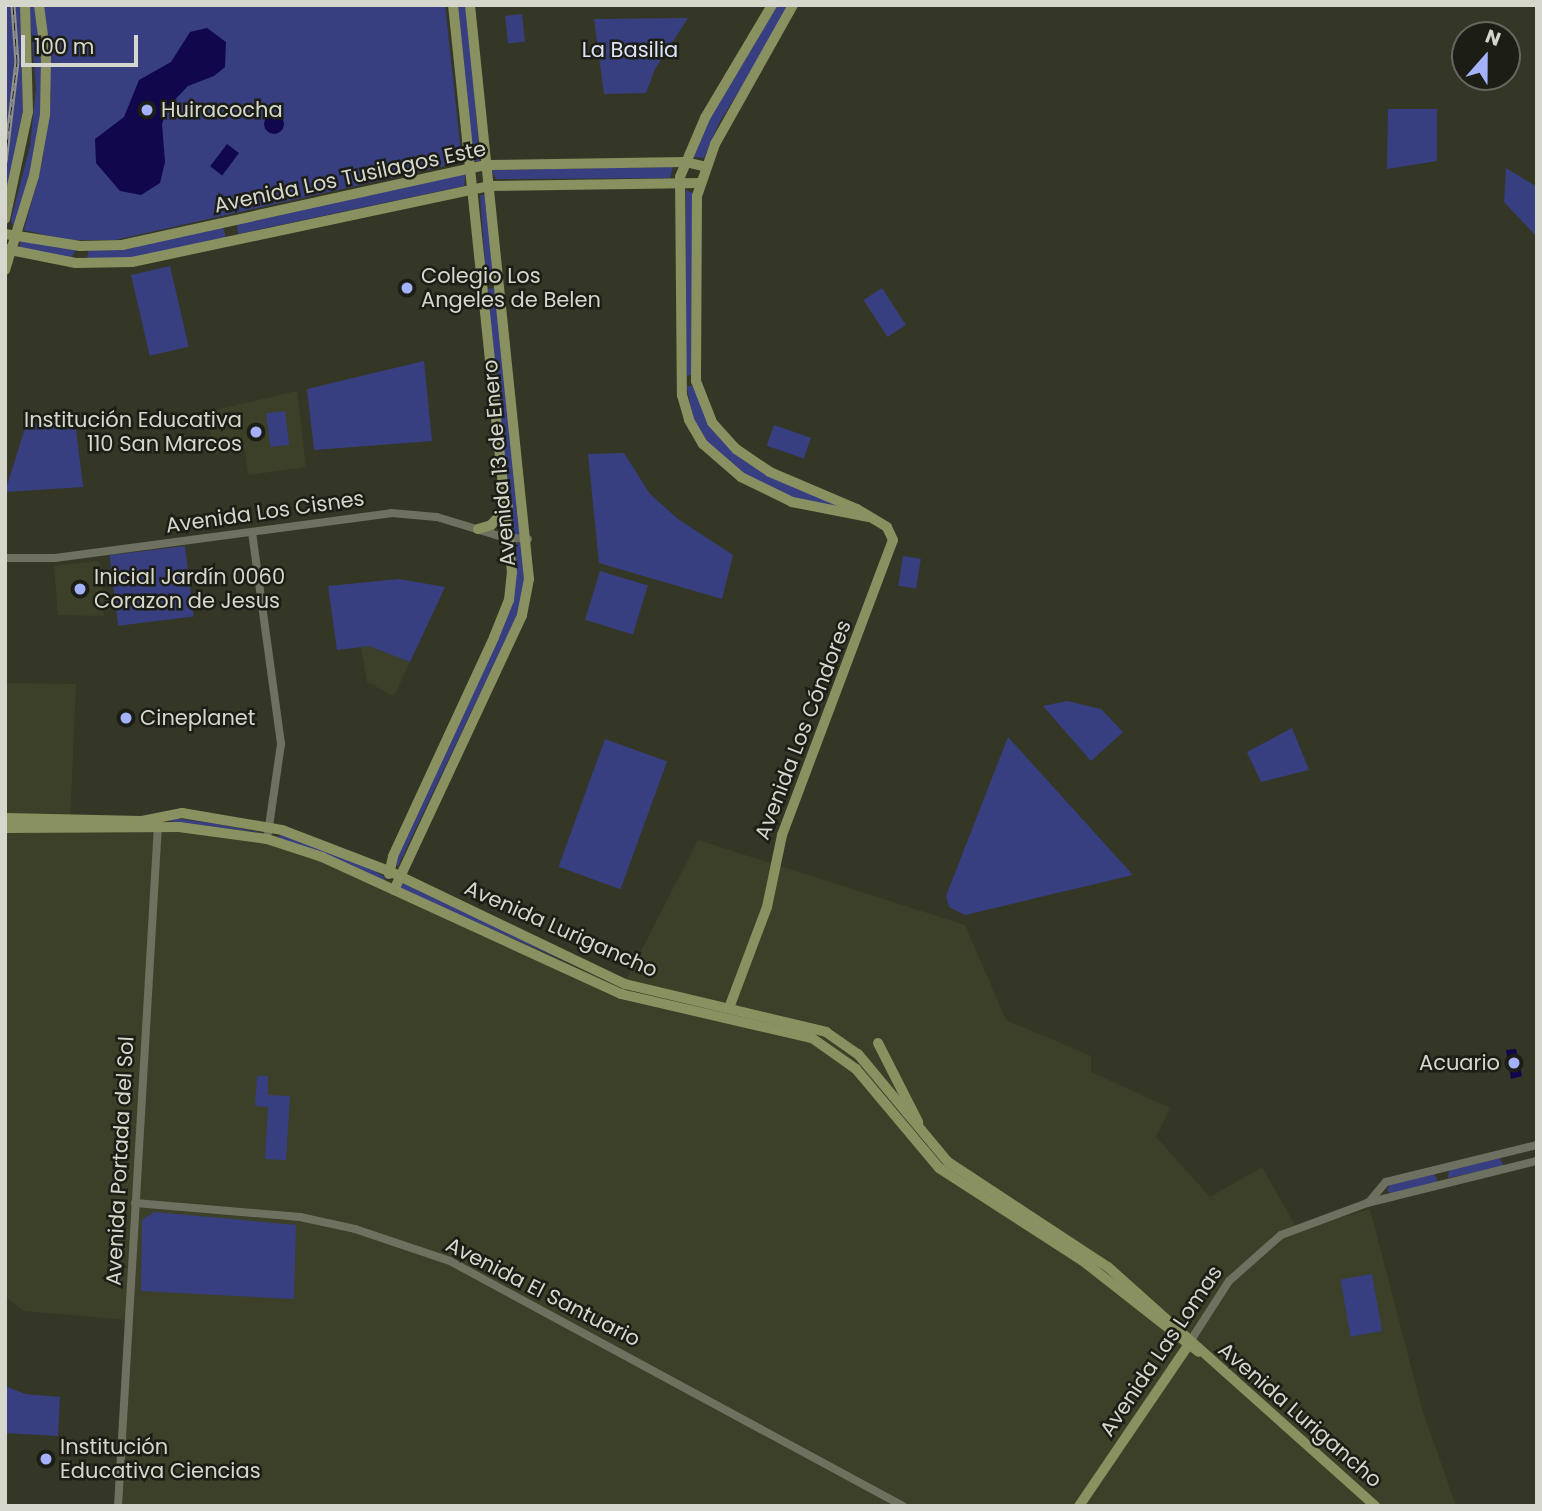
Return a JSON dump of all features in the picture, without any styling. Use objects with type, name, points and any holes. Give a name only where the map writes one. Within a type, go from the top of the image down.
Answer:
[{"type":"main road","points":[[5,219],[28,112],[25,5]]},
{"type":"main road","points":[[5,270],[9,249],[17,236],[45,115],[46,59],[39,5]]},
{"type":"main road","name":"Avenida 13 de Enero","points":[[392,889],[389,871],[509,600],[511,538],[453,5]]},
{"type":"main road","name":"Avenida 13 de Enero","points":[[392,889],[522,615],[529,579],[528,539],[470,5]]},
{"type":"main road","points":[[772,5],[705,118],[685,162],[679,186],[678,362],[682,395],[694,432],[722,462],[766,491],[809,506],[868,517]]},
{"type":"main road","points":[[793,5],[700,183],[695,215],[694,353],[705,409],[726,441],[758,466],[840,500],[868,517]]},
{"type":"main road","name":"Avenida Los Tusilagos Este","points":[[5,234],[80,246],[122,245],[487,165],[685,162],[706,167]]},
{"type":"main road","name":"Avenida Los Tusilagos Este","points":[[9,249],[76,263],[150,260],[490,186],[679,186],[700,183]]},
{"type":"main road","points":[[478,529],[491,525],[508,507]]},
{"type":"main road","name":"Avenida Los Cóndores","points":[[729,1008],[767,907],[782,835],[890,554],[891,533],[868,517]]},
{"type":"main road","name":"Avenida Lurigancho","points":[[5,828],[158,823],[181,813],[269,827],[316,840],[389,871],[625,984],[801,1023],[838,1038],[869,1066],[948,1162],[1189,1343],[1375,1506]]},
{"type":"main road","name":"Avenida Lurigancho","points":[[5,818],[158,823],[267,839],[308,851],[621,994],[803,1034],[824,1044],[862,1074],[939,1168],[1016,1213]]},
{"type":"main road","points":[[878,1043],[888,1071],[914,1109],[920,1130]]},
{"type":"main road","name":"Avenida Las Lomas","points":[[1079,1506],[1189,1343]]},
{"type":"street","name":"Avenida Los Cisnes","points":[[5,558],[55,558],[391,513],[437,517],[511,538],[528,539]]},
{"type":"street","points":[[252,532],[281,744],[267,839]]},
{"type":"street","name":"Avenida Portada del Sol","points":[[118,1506],[158,823]]},
{"type":"street","name":"Avenida Las Lomas","points":[[1367,1203],[1387,1182],[1537,1145]]},
{"type":"street","points":[[1507,1153],[1511,1168]]},
{"type":"street","name":"Avenida Las Lomas","points":[[1189,1343],[1229,1281],[1268,1244],[1299,1226],[1367,1203],[1537,1161]]},
{"type":"street","points":[[1440,1168],[1444,1184]]},
{"type":"street","name":"Avenida El Santuario","points":[[135,1203],[300,1217],[375,1235],[450,1261],[903,1506]]},
{"type":"shaded area","name":"Huiracocha","points":[[207,28],[226,42],[225,67],[214,76],[188,86],[167,108],[162,124],[165,162],[160,183],[141,195],[120,191],[96,163],[95,139],[124,117],[139,80],[171,62],[190,32]]},
{"type":"shaded area","points":[[270,114],[278,114],[284,124],[278,134],[270,134],[264,128],[264,120]]},
{"type":"shaded area","points":[[227,144],[239,153],[222,175],[210,166]]},
{"type":"shaded area","name":"Institución Educativa 110 San Marcos","points":[[297,391],[306,467],[248,475],[245,449],[214,454],[207,415],[210,411]]},
{"type":"shaded area","name":"Inicial Jardín 0060 Corazon de Jesus","points":[[97,561],[101,565],[104,616],[58,615],[54,566]]},
{"type":"shaded area","points":[[369,646],[410,662],[394,696],[367,682],[361,647]]},
{"type":"shaded area","points":[[5,683],[76,684],[70,822],[257,833],[301,841],[622,988],[698,840],[965,925],[1006,1020],[1091,1056],[1091,1072],[1170,1108],[1156,1137],[1210,1197],[1262,1167],[1298,1230],[1370,1209],[1422,1409],[1456,1506],[117,1506],[128,1320],[23,1311],[5,1296]]},
{"type":"shaded area","name":"Acuario","points":[[1516,1049],[1522,1076],[1511,1079],[1506,1050]]},
{"type":"green space","points":[[5,5],[21,5],[23,109],[5,202]]},
{"type":"green space","points":[[29,5],[37,5],[44,83],[37,150],[14,228],[11,220],[30,146],[36,88]]},
{"type":"green space","points":[[43,5],[445,5],[462,162],[115,240],[67,240],[24,230],[42,163],[51,96]]},
{"type":"green space","points":[[456,5],[467,5],[480,161],[473,161]]},
{"type":"green space","points":[[775,5],[788,5],[772,38],[719,123],[704,158],[694,157],[697,141]]},
{"type":"green space","points":[[522,14],[525,42],[508,44],[505,16]]},
{"type":"green space","name":"La Basilia","points":[[688,18],[655,69],[646,93],[604,94],[594,19]]},
{"type":"green space","points":[[1388,109],[1437,109],[1437,161],[1387,169]]},
{"type":"green space","points":[[673,167],[670,178],[496,179],[492,170]]},
{"type":"green space","points":[[1506,168],[1537,187],[1537,237],[1504,202]]},
{"type":"green space","points":[[466,173],[464,186],[238,234],[237,224]]},
{"type":"green space","points":[[686,190],[693,193],[691,375],[685,376]]},
{"type":"green space","points":[[480,195],[486,195],[493,276],[486,276]]},
{"type":"green space","points":[[223,227],[226,238],[150,257],[87,259],[89,248],[130,247]]},
{"type":"green space","points":[[21,241],[73,247],[76,250],[71,258],[19,249]]},
{"type":"green space","points":[[170,266],[189,347],[150,356],[131,275]]},
{"type":"green space","points":[[495,288],[521,536],[512,537],[486,289]]},
{"type":"green space","points":[[882,288],[906,325],[888,337],[864,300]]},
{"type":"green space","points":[[424,361],[432,441],[314,450],[307,389]]},
{"type":"green space","points":[[687,386],[694,386],[709,426],[742,459],[768,475],[856,510],[804,502],[749,479],[712,449],[692,417]]},
{"type":"green space","points":[[285,411],[289,445],[270,447],[266,413]]},
{"type":"green space","points":[[27,422],[76,429],[83,487],[5,492]]},
{"type":"green space","points":[[774,425],[811,438],[804,458],[767,446]]},
{"type":"green space","points":[[624,453],[650,494],[678,519],[733,555],[722,599],[599,563],[588,454]]},
{"type":"green space","points":[[516,543],[523,543],[526,580],[519,611],[398,866],[393,864],[498,639],[515,574]]},
{"type":"green space","points":[[185,546],[194,616],[118,626],[110,555]]},
{"type":"green space","points":[[903,556],[921,559],[916,588],[898,586]]},
{"type":"green space","points":[[600,571],[648,586],[633,634],[585,620]]},
{"type":"green space","points":[[399,579],[445,587],[410,662],[369,646],[337,650],[328,586]]},
{"type":"green space","points":[[1067,701],[1101,709],[1123,732],[1091,761],[1043,706]]},
{"type":"green space","points":[[1292,728],[1309,770],[1261,782],[1247,752]]},
{"type":"green space","points":[[1008,737],[1133,875],[965,915],[949,907],[946,896]]},
{"type":"green space","points":[[605,739],[667,762],[621,889],[558,867]]},
{"type":"green space","points":[[174,818],[217,824],[264,833],[168,821]]},
{"type":"green space","points":[[280,834],[367,866],[386,878],[382,881],[279,839]]},
{"type":"green space","points":[[402,883],[405,883],[613,982],[400,889]]},
{"type":"green space","points":[[257,1076],[268,1076],[268,1095],[290,1096],[286,1160],[265,1159],[268,1107],[255,1106]]},
{"type":"green space","points":[[1499,1157],[1504,1166],[1448,1178],[1449,1169]]},
{"type":"green space","points":[[1434,1173],[1438,1182],[1393,1194],[1387,1191],[1390,1184]]},
{"type":"green space","points":[[154,1212],[296,1225],[294,1299],[141,1291],[142,1220]]},
{"type":"green space","points":[[1372,1274],[1382,1331],[1351,1337],[1340,1280]]},
{"type":"green space","points":[[5,1386],[25,1394],[60,1397],[58,1436],[5,1433]]},
{"type":"railway","points":[[5,162],[17,62],[13,5]]},
{"type":"place","name":"Huiracocha","points":[[147,110]]},
{"type":"place","name":"Colegio Los Angeles de Belen","points":[[407,288]]},
{"type":"place","name":"Institución Educativa 110 San Marcos","points":[[256,432]]},
{"type":"place","name":"Inicial Jardín 0060 Corazon de Jesus","points":[[80,589]]},
{"type":"place","name":"Cineplanet","points":[[126,718]]},
{"type":"place","name":"Acuario","points":[[1514,1063]]},
{"type":"place","name":"Institución Educativa Ciencias","points":[[46,1459]]}]
